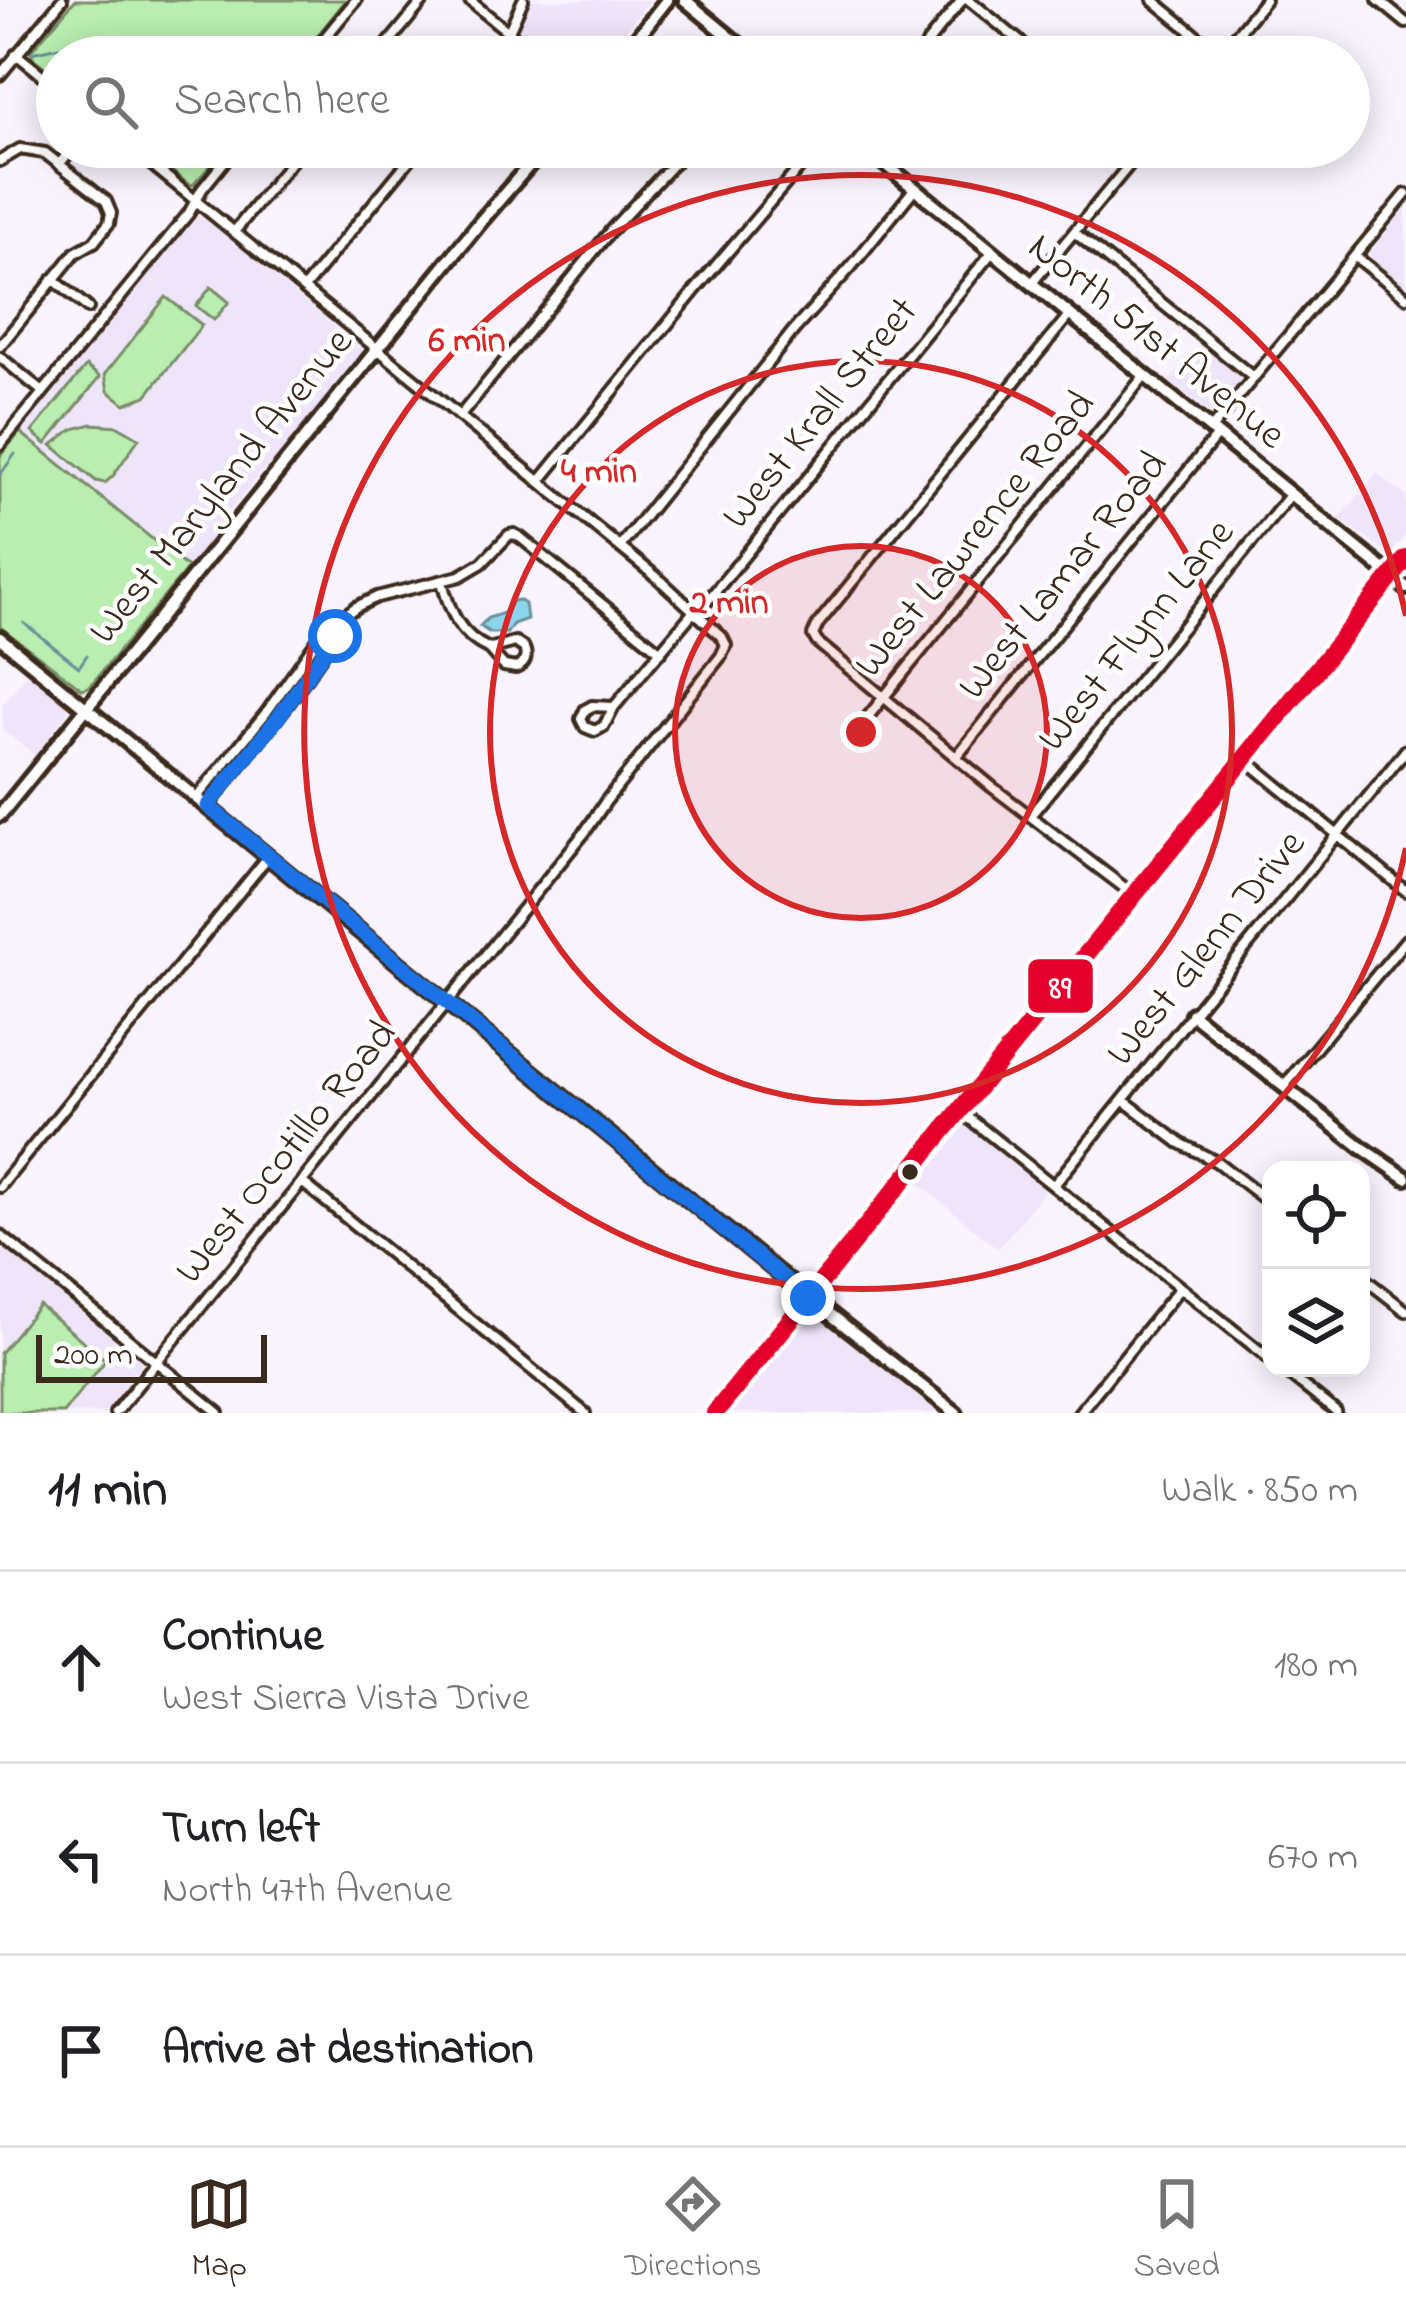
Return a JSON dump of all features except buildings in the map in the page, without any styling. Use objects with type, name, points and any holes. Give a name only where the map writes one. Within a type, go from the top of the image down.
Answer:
[{"type":"street","points":[[0,75],[62,0]]},
{"type":"street","points":[[326,36],[356,0]]},
{"type":"street","points":[[394,36],[424,0]]},
{"type":"street","points":[[469,0],[513,36]]},
{"type":"street","points":[[506,36],[523,0]]},
{"type":"street","points":[[639,36],[667,0]]},
{"type":"street","points":[[685,0],[729,36]]},
{"type":"street","points":[[933,36],[966,0],[1012,36]]},
{"type":"street","points":[[1153,0],[1195,36]]},
{"type":"street","points":[[1235,36],[1265,0]]},
{"type":"street","points":[[1378,0],[1406,22]]},
{"type":"street","points":[[16,55],[36,71]]},
{"type":"street","points":[[0,161],[20,149],[36,151]]},
{"type":"street","points":[[0,346],[75,253],[94,242],[109,223],[106,201],[66,168]]},
{"type":"street","points":[[156,168],[695,613]]},
{"type":"street","points":[[0,445],[219,168]]},
{"type":"street","points":[[234,232],[286,168]]},
{"type":"street","points":[[304,288],[403,168]]},
{"type":"street","name":"West Maryland Avenue","points":[[0,815],[525,168]]},
{"type":"street","points":[[460,416],[612,229],[669,168]]},
{"type":"street","points":[[540,482],[799,168]]},
{"type":"street","name":"North 51st Avenue","points":[[890,168],[1406,587]]},
{"type":"street","points":[[1032,283],[1127,168]]},
{"type":"street","points":[[620,547],[915,188]]},
{"type":"street","name":"West Lamar Road","points":[[957,756],[1254,378],[1406,194]]},
{"type":"street","points":[[1074,232],[1254,378]]},
{"type":"street","name":"West Krall Street","points":[[614,707],[993,251]]},
{"type":"street","points":[[1355,256],[1406,297]]},
{"type":"street","points":[[53,279],[88,308]]},
{"type":"street","points":[[1070,314],[813,635],[1030,816],[1134,895]]},
{"type":"street","points":[[0,357],[43,392]]},
{"type":"street","name":"West Lawrence Road","points":[[854,734],[1144,375]]},
{"type":"street","name":"West Flynn Lane","points":[[1030,816],[1291,494]]},
{"type":"street","points":[[197,797],[266,713],[324,630],[377,597],[442,582],[476,567],[514,534],[661,652]]},
{"type":"street","points":[[715,1413],[1406,559]]},
{"type":"street","points":[[442,582],[448,608],[470,639],[508,668],[525,660],[518,643],[489,649]]},
{"type":"street","name":"West Ocotillo Road","points":[[115,1413],[585,832],[721,656],[722,637],[695,613]]},
{"type":"street","points":[[208,806],[291,700],[342,620]]},
{"type":"street","points":[[0,638],[808,1298],[956,1413]]},
{"type":"street","name":"West Glenn Drive","points":[[1054,1185],[1406,750]]},
{"type":"street","points":[[1245,759],[1406,891]]},
{"type":"street","points":[[0,1187],[268,856]]},
{"type":"street","points":[[1284,1087],[1406,940]]},
{"type":"street","points":[[1192,1014],[1406,1178]]},
{"type":"street","points":[[1123,1100],[1262,1197]]},
{"type":"street","points":[[960,1111],[1262,1353]]},
{"type":"street","points":[[302,1182],[586,1413]]},
{"type":"street","points":[[0,1234],[219,1413]]},
{"type":"street","points":[[1370,1283],[1406,1311]]},
{"type":"street","points":[[1079,1413],[1179,1289]]},
{"type":"street","points":[[1292,1377],[1336,1412]]},
{"type":"shaded area","points":[[531,0],[650,0],[621,36],[525,36],[518,30]]},
{"type":"shaded area","points":[[1406,207],[1406,287],[1369,254]]},
{"type":"shaded area","points":[[196,216],[363,350],[188,568],[20,432]]},
{"type":"shaded area","points":[[1201,343],[1241,377],[1215,413],[1169,381]]},
{"type":"shaded area","points":[[1377,473],[1406,496],[1406,535],[1388,553],[1339,519]]},
{"type":"shaded area","points":[[28,673],[66,704],[68,711],[35,755],[3,731],[2,705]]},
{"type":"shaded area","points":[[968,1125],[1044,1186],[1042,1195],[998,1249],[917,1182]]},
{"type":"shaded area","points":[[0,1245],[141,1361],[104,1413],[0,1413]]},
{"type":"shaded area","points":[[812,1318],[821,1319],[943,1413],[731,1413]]},
{"type":"green space","points":[[75,0],[346,0],[317,36],[44,36]]},
{"type":"green space","points":[[169,168],[208,168],[193,185]]},
{"type":"green space","points":[[211,287],[229,302],[214,320],[196,306]]},
{"type":"green space","points":[[166,297],[202,325],[146,396],[125,404],[108,391],[105,374]]},
{"type":"green space","points":[[86,366],[100,377],[46,444],[32,432]]},
{"type":"green space","points":[[92,424],[118,426],[139,438],[105,483],[96,481],[52,445],[73,429]]},
{"type":"green space","points":[[20,432],[188,568],[89,687],[82,689],[0,627],[0,456]]},
{"type":"green space","points":[[39,1305],[106,1360],[63,1413],[0,1413],[0,1353]]},
{"type":"water","points":[[512,601],[525,604],[527,619],[513,624],[507,633],[490,633],[480,626],[504,613]]},
{"type":"waterway","points":[[31,53],[36,52]]},
{"type":"waterway","points":[[0,475],[15,454]]},
{"type":"waterway","points":[[24,623],[79,667],[87,655]]},
{"type":"transit line","name":"89","points":[[715,1413],[1406,559]]},
{"type":"route","points":[[335,636],[208,806],[808,1298]]}]
